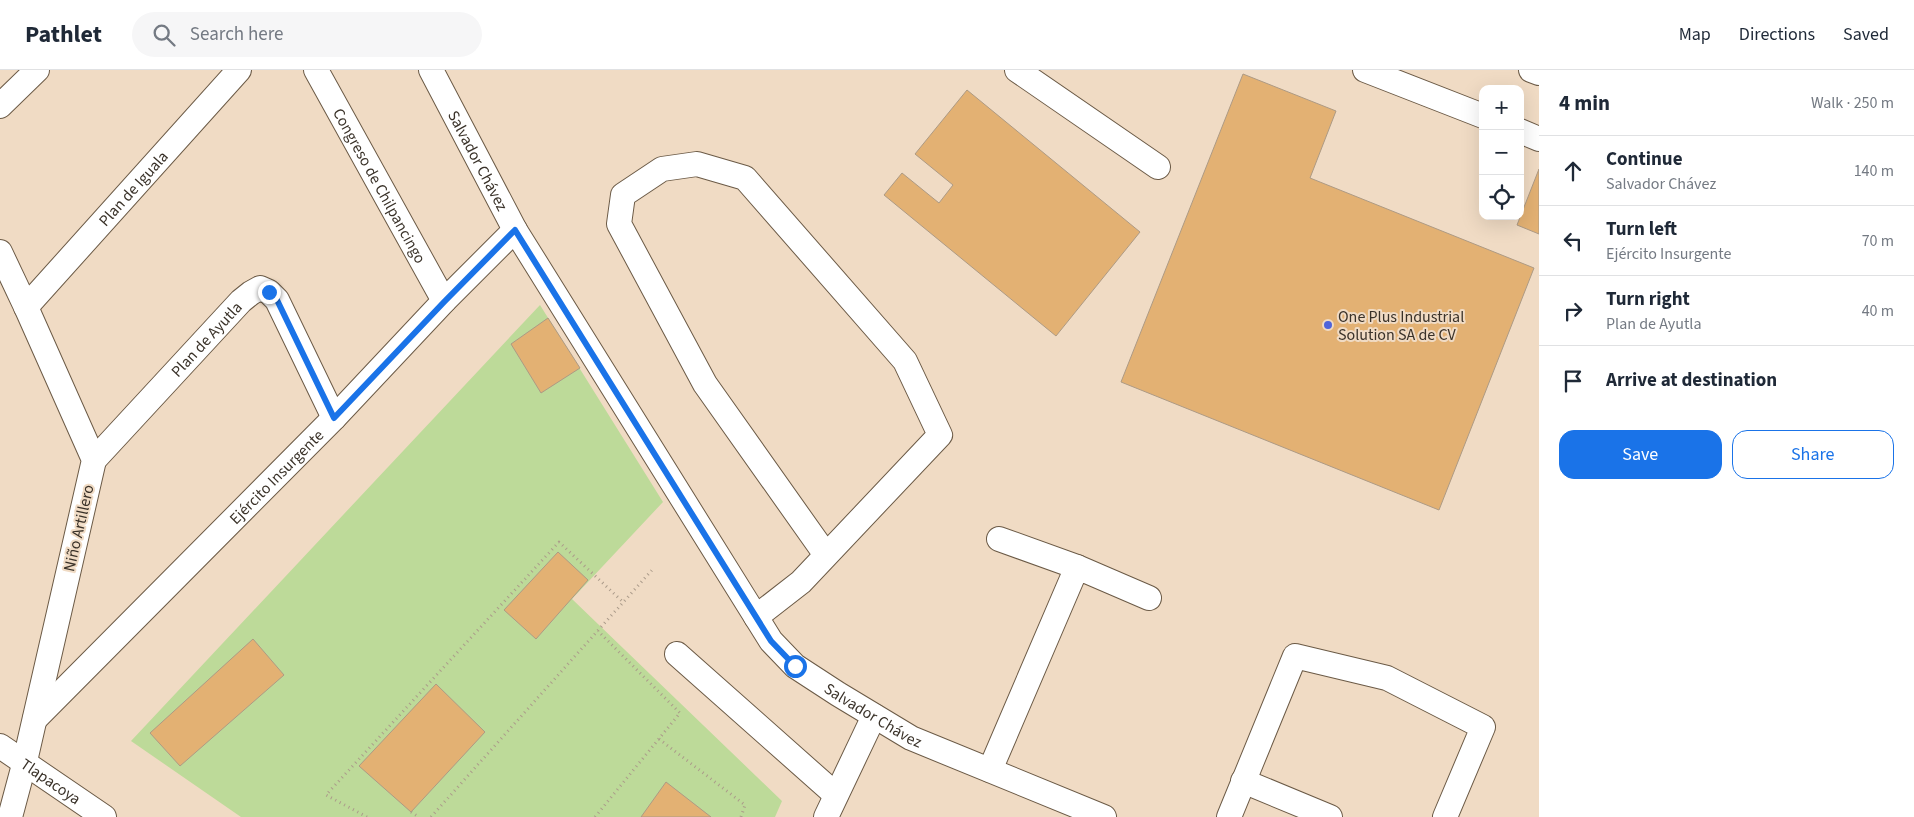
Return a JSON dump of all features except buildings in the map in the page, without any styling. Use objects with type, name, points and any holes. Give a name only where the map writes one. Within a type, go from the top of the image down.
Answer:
[{"type":"street","points":[[0,106],[37,70]]},
{"type":"street","name":"Plan de Iguala","points":[[26,307],[239,70]]},
{"type":"street","name":"Congreso de Chilpancingo","points":[[316,70],[444,302]]},
{"type":"street","name":"Salvador Chávez","points":[[431,70],[515,230],[771,641],[795,666],[911,738],[1104,817]]},
{"type":"street","points":[[1017,70],[1158,167]]},
{"type":"street","points":[[1365,70],[1479,114]]},
{"type":"street","points":[[1531,70],[1539,73]]},
{"type":"street","points":[[1524,133],[1539,139]]},
{"type":"street","points":[[756,617],[802,582],[940,435],[905,361],[745,178],[697,164],[662,169],[623,195],[618,224],[705,384],[826,555]]},
{"type":"street","name":"Ejército Insurgente","points":[[35,720],[334,418],[515,230]]},
{"type":"street","points":[[0,252],[94,460]]},
{"type":"street","name":"Plan de Ayutla","points":[[94,460],[241,302],[251,292],[260,288],[269,292],[277,300],[334,418]]},
{"type":"street","name":"Niño Artillero","points":[[10,817],[35,720],[94,460]]},
{"type":"street","points":[[999,539],[1077,567],[1149,598]]},
{"type":"street","points":[[990,770],[1077,567]]},
{"type":"street","points":[[677,654],[836,795]]},
{"type":"street","points":[[1229,817],[1296,656],[1387,678],[1483,727],[1445,817]]},
{"type":"street","points":[[826,817],[874,716]]},
{"type":"street","name":"Tlapacoya","points":[[0,746],[25,761],[104,817]]},
{"type":"street","points":[[1243,781],[1330,817]]},
{"type":"path","points":[[367,817],[326,794],[559,542],[623,602]]},
{"type":"path","points":[[431,817],[653,569]]},
{"type":"path","points":[[595,817],[680,713],[598,630]]},
{"type":"path","points":[[659,739],[745,805],[741,817]]},
{"type":"path","points":[[411,812],[419,817]]},
{"type":"green space","points":[[540,305],[663,502],[572,599],[782,801],[775,817],[241,817],[131,741]]},
{"type":"place","name":"One Plus Industrial Solution SA de CV","points":[[1328,325]]},
{"type":"route","points":[[269,292],[277,300],[334,418],[515,230],[771,641],[795,666]]}]
